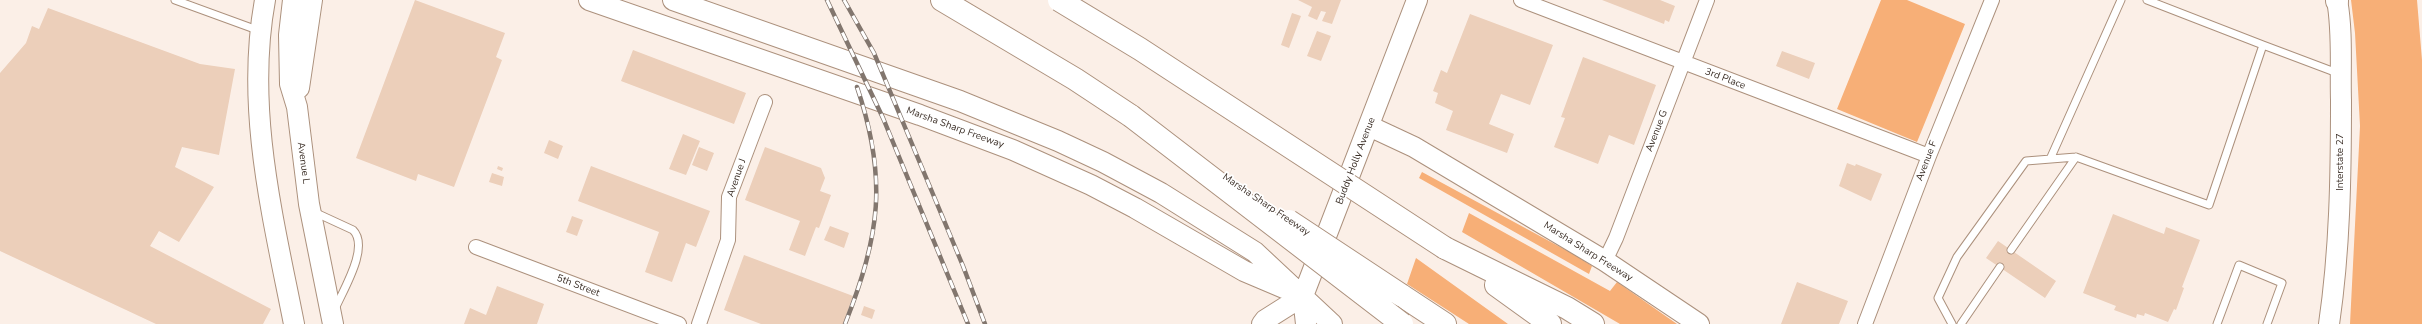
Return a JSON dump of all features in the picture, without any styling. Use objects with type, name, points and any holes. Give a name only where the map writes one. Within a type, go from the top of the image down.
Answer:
[{"type":"highway","name":"Marsha Sharp Freeway","points":[[942,0],[1075,79],[1445,324]]},
{"type":"highway","points":[[1060,0],[1147,53],[1445,248],[1550,324]]},
{"type":"highway","points":[[1132,116],[1402,324]]},
{"type":"highway","points":[[1445,248],[1567,308],[1593,324]]},
{"type":"main road","points":[[265,0],[257,83],[262,150],[294,324]]},
{"type":"main road","name":"Avenue L","points":[[293,0],[288,54],[290,84],[297,108],[300,151],[310,211],[332,320]]},
{"type":"main road","points":[[297,108],[312,0]]},
{"type":"main road","name":"Marsha Sharp Freeway","points":[[589,0],[920,115],[1014,150],[1129,204],[1244,271],[1303,296]]},
{"type":"main road","name":"Marsha Sharp Freeway","points":[[673,0],[960,101],[1065,144],[1161,193],[1227,233],[1255,252],[1332,324]]},
{"type":"main road","name":"Buddy Holly Avenue","points":[[1306,324],[1303,296],[1417,0]]},
{"type":"main road","name":"Interstate 27","points":[[2329,324],[2337,272],[2341,193],[2340,74],[2336,0]]},
{"type":"main road","name":"Marsha Sharp Freeway","points":[[1369,126],[1414,147],[1605,261],[1699,324]]},
{"type":"main road","points":[[1262,324],[1265,320],[1303,296]]},
{"type":"street","name":"3rd Place","points":[[1521,0],[1929,156]]},
{"type":"street","name":"Avenue G","points":[[1605,261],[1616,238],[1707,0]]},
{"type":"street","name":"Avenue F","points":[[1865,324],[1929,156],[1992,0]]},
{"type":"street","name":"Avenue J","points":[[699,324],[728,240],[729,197],[765,102]]},
{"type":"street","name":"5th Street","points":[[476,247],[679,324]]},
{"type":"lane","points":[[175,0],[261,31]]},
{"type":"lane","points":[[2051,157],[2121,0]]},
{"type":"lane","points":[[2147,0],[2340,74]]},
{"type":"lane","points":[[1952,324],[1938,298],[1957,257],[2026,161],[2051,157],[2076,156],[2209,205],[2263,44]]},
{"type":"lane","points":[[2011,250],[2076,156]]},
{"type":"lane","points":[[310,211],[353,230],[358,235],[360,242],[359,254],[332,320]]},
{"type":"lane","points":[[2217,324],[2239,265],[2282,283],[2267,324]]},
{"type":"lane","points":[[1961,324],[2000,267]]},
{"type":"shaded area","points":[[1881,0],[1907,0],[1965,24],[1917,142],[1837,109]]},
{"type":"shaded area","points":[[2351,0],[2417,0],[2422,60],[2422,324],[2350,324],[2360,126],[2355,33]]},
{"type":"shaded area","points":[[1422,172],[1573,254],[1592,266],[1589,274],[1419,178]]},
{"type":"shaded area","points":[[1469,213],[1610,291],[1617,282],[1677,324],[1620,324],[1462,232]]},
{"type":"shaded area","points":[[1416,258],[1508,324],[1469,324],[1407,284]]},
{"type":"building","points":[[415,0],[505,33],[496,57],[502,60],[454,187],[418,174],[416,181],[356,158]]},
{"type":"building","points":[[1298,0],[1341,0],[1332,24],[1322,21],[1326,12],[1321,11],[1317,20],[1308,16],[1312,7]]},
{"type":"building","points":[[1602,0],[1660,0],[1675,6],[1669,22],[1665,20],[1664,24]]},
{"type":"building","points":[[48,8],[200,64],[235,69],[219,155],[182,147],[175,167],[214,187],[179,242],[159,231],[150,246],[271,309],[263,324],[156,324],[0,251],[0,73],[26,43],[32,26],[39,29]]},
{"type":"building","points":[[1292,13],[1301,16],[1289,48],[1281,45]]},
{"type":"building","points":[[1470,14],[1553,45],[1530,105],[1501,94],[1489,124],[1514,134],[1507,153],[1446,130],[1453,111],[1435,103],[1438,93],[1433,91],[1441,70],[1447,73]]},
{"type":"building","points":[[1317,31],[1331,36],[1321,61],[1307,56]]},
{"type":"building","points":[[633,50],[746,93],[734,124],[621,81]]},
{"type":"building","points":[[1782,51],[1815,63],[1809,79],[1776,66]]},
{"type":"building","points":[[1583,57],[1656,85],[1634,145],[1609,135],[1598,164],[1554,147],[1565,118],[1561,117]]},
{"type":"building","points":[[683,134],[700,141],[686,175],[669,169]]},
{"type":"building","points":[[549,140],[563,146],[558,159],[544,153]]},
{"type":"building","points":[[699,147],[714,153],[707,171],[692,165]]},
{"type":"building","points":[[765,147],[821,168],[825,178],[820,191],[831,195],[819,228],[816,227],[805,256],[789,250],[800,221],[745,200]]},
{"type":"building","points":[[1847,163],[1855,166],[1856,164],[1882,174],[1871,201],[1839,186]]},
{"type":"building","points":[[498,166],[503,168],[502,171],[497,169]]},
{"type":"building","points":[[591,166],[710,211],[696,247],[686,243],[672,282],[645,272],[659,232],[578,201]]},
{"type":"building","points":[[492,173],[504,177],[502,186],[489,182]]},
{"type":"building","points":[[2113,214],[2164,234],[2166,227],[2200,240],[2182,287],[2184,288],[2176,310],[2174,309],[2168,322],[2145,313],[2144,316],[2137,314],[2136,318],[2114,310],[2116,306],[2083,293]]},
{"type":"building","points":[[572,216],[583,220],[577,236],[566,232]]},
{"type":"building","points":[[830,226],[849,233],[844,248],[824,240]]},
{"type":"building","points":[[1998,241],[2056,281],[2045,298],[1986,258]]},
{"type":"building","points":[[744,255],[853,296],[843,324],[761,324],[724,310]]},
{"type":"building","points":[[1797,282],[1848,301],[1839,324],[1781,324]]},
{"type":"building","points":[[497,286],[544,304],[537,324],[464,324],[470,308],[486,315]]},
{"type":"building","points":[[864,306],[875,310],[872,319],[861,315]]},
{"type":"railway","points":[[827,0],[883,118],[968,324]]},
{"type":"railway","points":[[844,0],[874,53],[963,266],[985,324]]},
{"type":"railway","points":[[845,324],[866,262],[876,207],[876,179],[873,150],[867,120],[857,87]]}]
